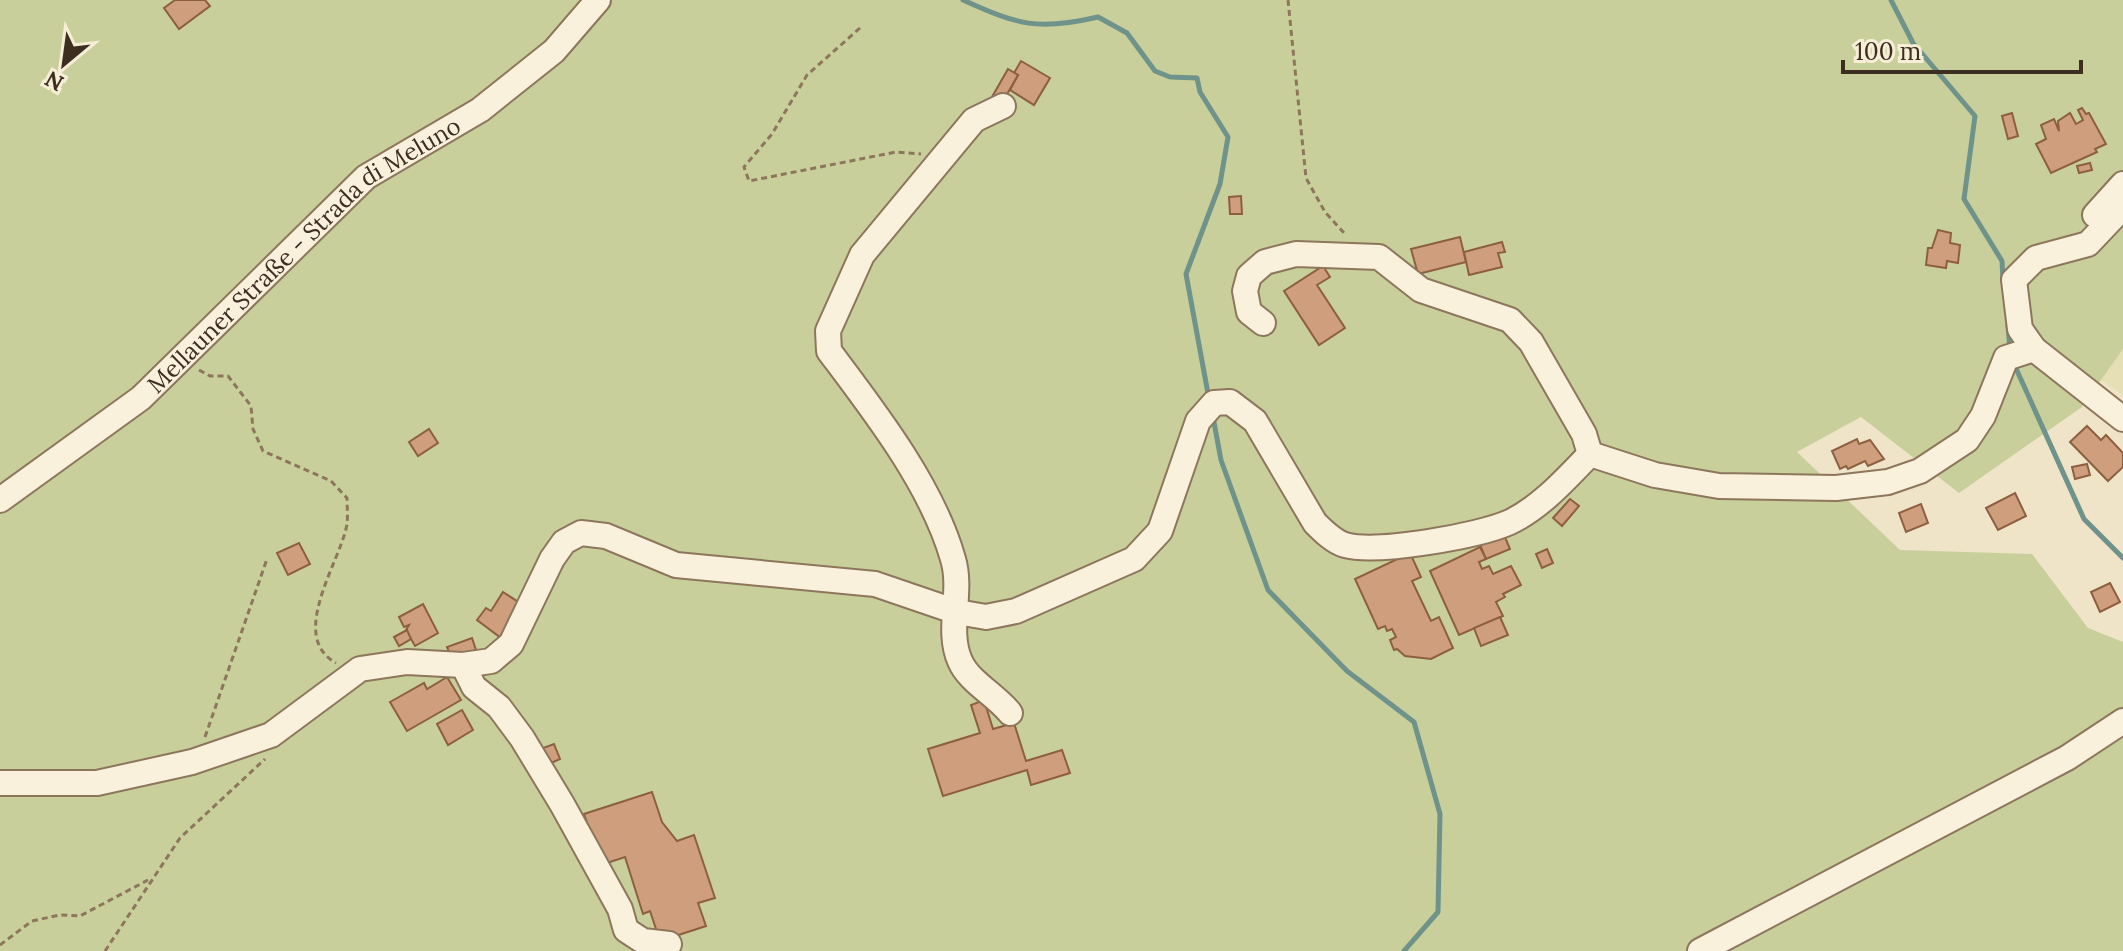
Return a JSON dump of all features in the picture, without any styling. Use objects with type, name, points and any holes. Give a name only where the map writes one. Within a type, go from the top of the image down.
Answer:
[{"type":"street","name":"Mellauner Straße - Strada di Meluno","points":[[0,500],[141,398],[366,177],[480,110],[554,51],[598,0]]},
{"type":"street","points":[[1003,106],[974,120],[862,255],[828,331],[829,351],[901,453],[939,523],[954,560],[957,612],[954,622],[960,661],[976,683],[996,694],[1010,713]]},
{"type":"street","points":[[2064,250],[2123,184]]},
{"type":"street","points":[[1590,454],[1655,475],[1719,486],[1836,488],[1888,482],[1920,471],[1967,440],[2020,352],[2014,280],[2036,258],[2088,244],[2123,207]]},
{"type":"street","points":[[1263,323],[1249,312],[1245,291],[1249,276],[1265,262],[1296,254],[1379,257],[1421,290],[1510,320],[1531,342],[1584,434],[1590,454]]},
{"type":"street","points":[[2020,352],[2123,419]]},
{"type":"street","points":[[0,783],[97,783],[192,762],[271,735],[360,669],[407,662],[463,665],[491,661],[511,644],[552,559],[564,542],[581,533],[606,536],[676,565],[875,584],[957,612],[986,617],[1016,611],[1134,559],[1160,531],[1208,410],[1230,402],[1255,421],[1315,523],[1344,545],[1411,543],[1469,534],[1509,522],[1538,504],[1590,454]]},
{"type":"street","points":[[463,665],[474,687],[499,707],[522,738],[620,909],[626,930],[643,941],[669,944]]},
{"type":"street","points":[[1700,951],[2067,758],[2123,721]]},
{"type":"path","points":[[1288,0],[1306,178],[1325,212],[1344,234],[1379,257]]},
{"type":"path","points":[[860,28],[807,75],[772,134],[744,167],[749,181],[896,152],[923,155],[929,171]]},
{"type":"path","points":[[190,353],[196,368],[210,376],[228,376],[251,406],[253,429],[263,451],[331,481],[347,498],[347,525],[316,619],[317,639],[326,657],[360,669]]},
{"type":"path","points":[[192,762],[204,740],[267,559]]},
{"type":"path","points":[[105,951],[180,838],[256,771],[271,745],[271,735]]},
{"type":"path","points":[[0,945],[32,921],[60,915],[80,916],[152,878]]},
{"type":"shaded area","points":[[2123,349],[2123,395],[2101,380]]},
{"type":"green space","points":[[0,0],[2123,0],[2123,349],[2082,407],[1959,493],[1861,417],[1797,452],[1900,550],[2032,554],[2088,628],[2123,642],[2123,951],[0,951]]},
{"type":"building","points":[[175,0],[205,0],[210,6],[179,29],[164,8]]},
{"type":"building","points":[[1021,61],[1050,78],[1034,105],[1010,90]]},
{"type":"building","points":[[1008,69],[1018,75],[1002,103],[992,97]]},
{"type":"building","points":[[2082,108],[2086,114],[2089,113],[2106,144],[2095,149],[2097,152],[2051,173],[2036,144],[2046,139],[2041,125],[2054,119],[2059,131],[2058,121],[2070,113],[2076,124],[2083,120],[2078,110]]},
{"type":"building","points":[[2012,113],[2018,136],[2008,139],[2002,116]]},
{"type":"building","points":[[2090,163],[2092,170],[2079,173],[2077,166]]},
{"type":"building","points":[[1241,196],[1242,214],[1230,214],[1229,197]]},
{"type":"building","points":[[1938,230],[1951,233],[1950,243],[1960,245],[1958,263],[1947,261],[1946,268],[1926,265],[1928,248],[1932,248]]},
{"type":"building","points":[[1460,237],[1466,262],[1418,274],[1411,249]]},
{"type":"building","points":[[1502,242],[1505,252],[1498,253],[1502,267],[1469,275],[1464,252]]},
{"type":"building","points":[[1323,266],[1330,277],[1317,285],[1345,328],[1319,345],[1284,291]]},
{"type":"building","points":[[2087,426],[2101,440],[2106,435],[2123,453],[2123,467],[2108,481],[2070,442]]},
{"type":"building","points":[[429,429],[438,443],[418,456],[409,442]]},
{"type":"building","points":[[1857,439],[1859,444],[1870,440],[1884,459],[1868,466],[1865,461],[1848,469],[1846,466],[1840,469],[1832,451]]},
{"type":"building","points":[[2087,464],[2090,475],[2075,479],[2072,467]]},
{"type":"building","points":[[2015,493],[2026,516],[1998,530],[1986,508]]},
{"type":"building","points":[[1570,499],[1579,506],[1562,526],[1553,518]]},
{"type":"building","points":[[1921,504],[1928,523],[1906,532],[1899,513]]},
{"type":"building","points":[[1504,535],[1510,549],[1486,559],[1480,545]]},
{"type":"building","points":[[299,543],[310,564],[288,575],[277,553]]},
{"type":"building","points":[[1480,547],[1486,559],[1479,562],[1482,569],[1489,566],[1493,574],[1511,566],[1521,585],[1503,594],[1505,597],[1496,602],[1503,616],[1459,635],[1430,571]]},
{"type":"building","points":[[1547,549],[1553,563],[1542,568],[1536,554]]},
{"type":"building","points":[[1410,553],[1421,577],[1412,581],[1431,621],[1439,617],[1453,648],[1431,659],[1405,656],[1394,650],[1390,640],[1396,637],[1392,629],[1387,631],[1385,626],[1378,629],[1355,579]]},
{"type":"building","points":[[2110,583],[2120,602],[2100,612],[2091,592]]},
{"type":"building","points":[[503,592],[523,605],[501,638],[477,620],[486,608],[491,611]]},
{"type":"building","points":[[423,604],[438,633],[415,646],[406,630],[409,625],[404,627],[399,617]]},
{"type":"building","points":[[1500,617],[1508,635],[1481,646],[1474,628]]},
{"type":"building","points":[[407,630],[411,639],[399,646],[394,637]]},
{"type":"building","points":[[472,638],[476,650],[452,659],[447,647]]},
{"type":"building","points":[[447,677],[461,700],[407,731],[390,702],[424,683],[427,689]]},
{"type":"building","points":[[984,700],[993,729],[1014,723],[1026,761],[1062,750],[1070,773],[1031,785],[1027,770],[943,796],[928,749],[980,733],[971,705]]},
{"type":"building","points":[[462,710],[473,730],[448,745],[437,724]]},
{"type":"building","points":[[554,744],[560,759],[549,764],[543,748]]},
{"type":"building","points":[[652,792],[662,822],[677,841],[694,835],[715,898],[698,903],[706,926],[660,941],[650,911],[643,914],[625,857],[601,865],[584,814]]},
{"type":"waterway","points":[[963,0],[1029,23],[1059,24],[1098,17],[1127,33],[1155,71],[1170,77],[1197,78],[1200,92],[1228,137],[1220,184],[1186,274],[1209,399]]},
{"type":"waterway","points":[[1891,0],[1913,43],[1975,116],[1964,199],[2002,261],[2003,280]]},
{"type":"waterway","points":[[2008,325],[2010,351]]},
{"type":"waterway","points":[[2014,364],[2084,519],[2123,558]]},
{"type":"waterway","points":[[1213,417],[1221,460],[1268,590],[1347,671],[1414,722],[1440,814],[1438,912],[1404,951]]}]
